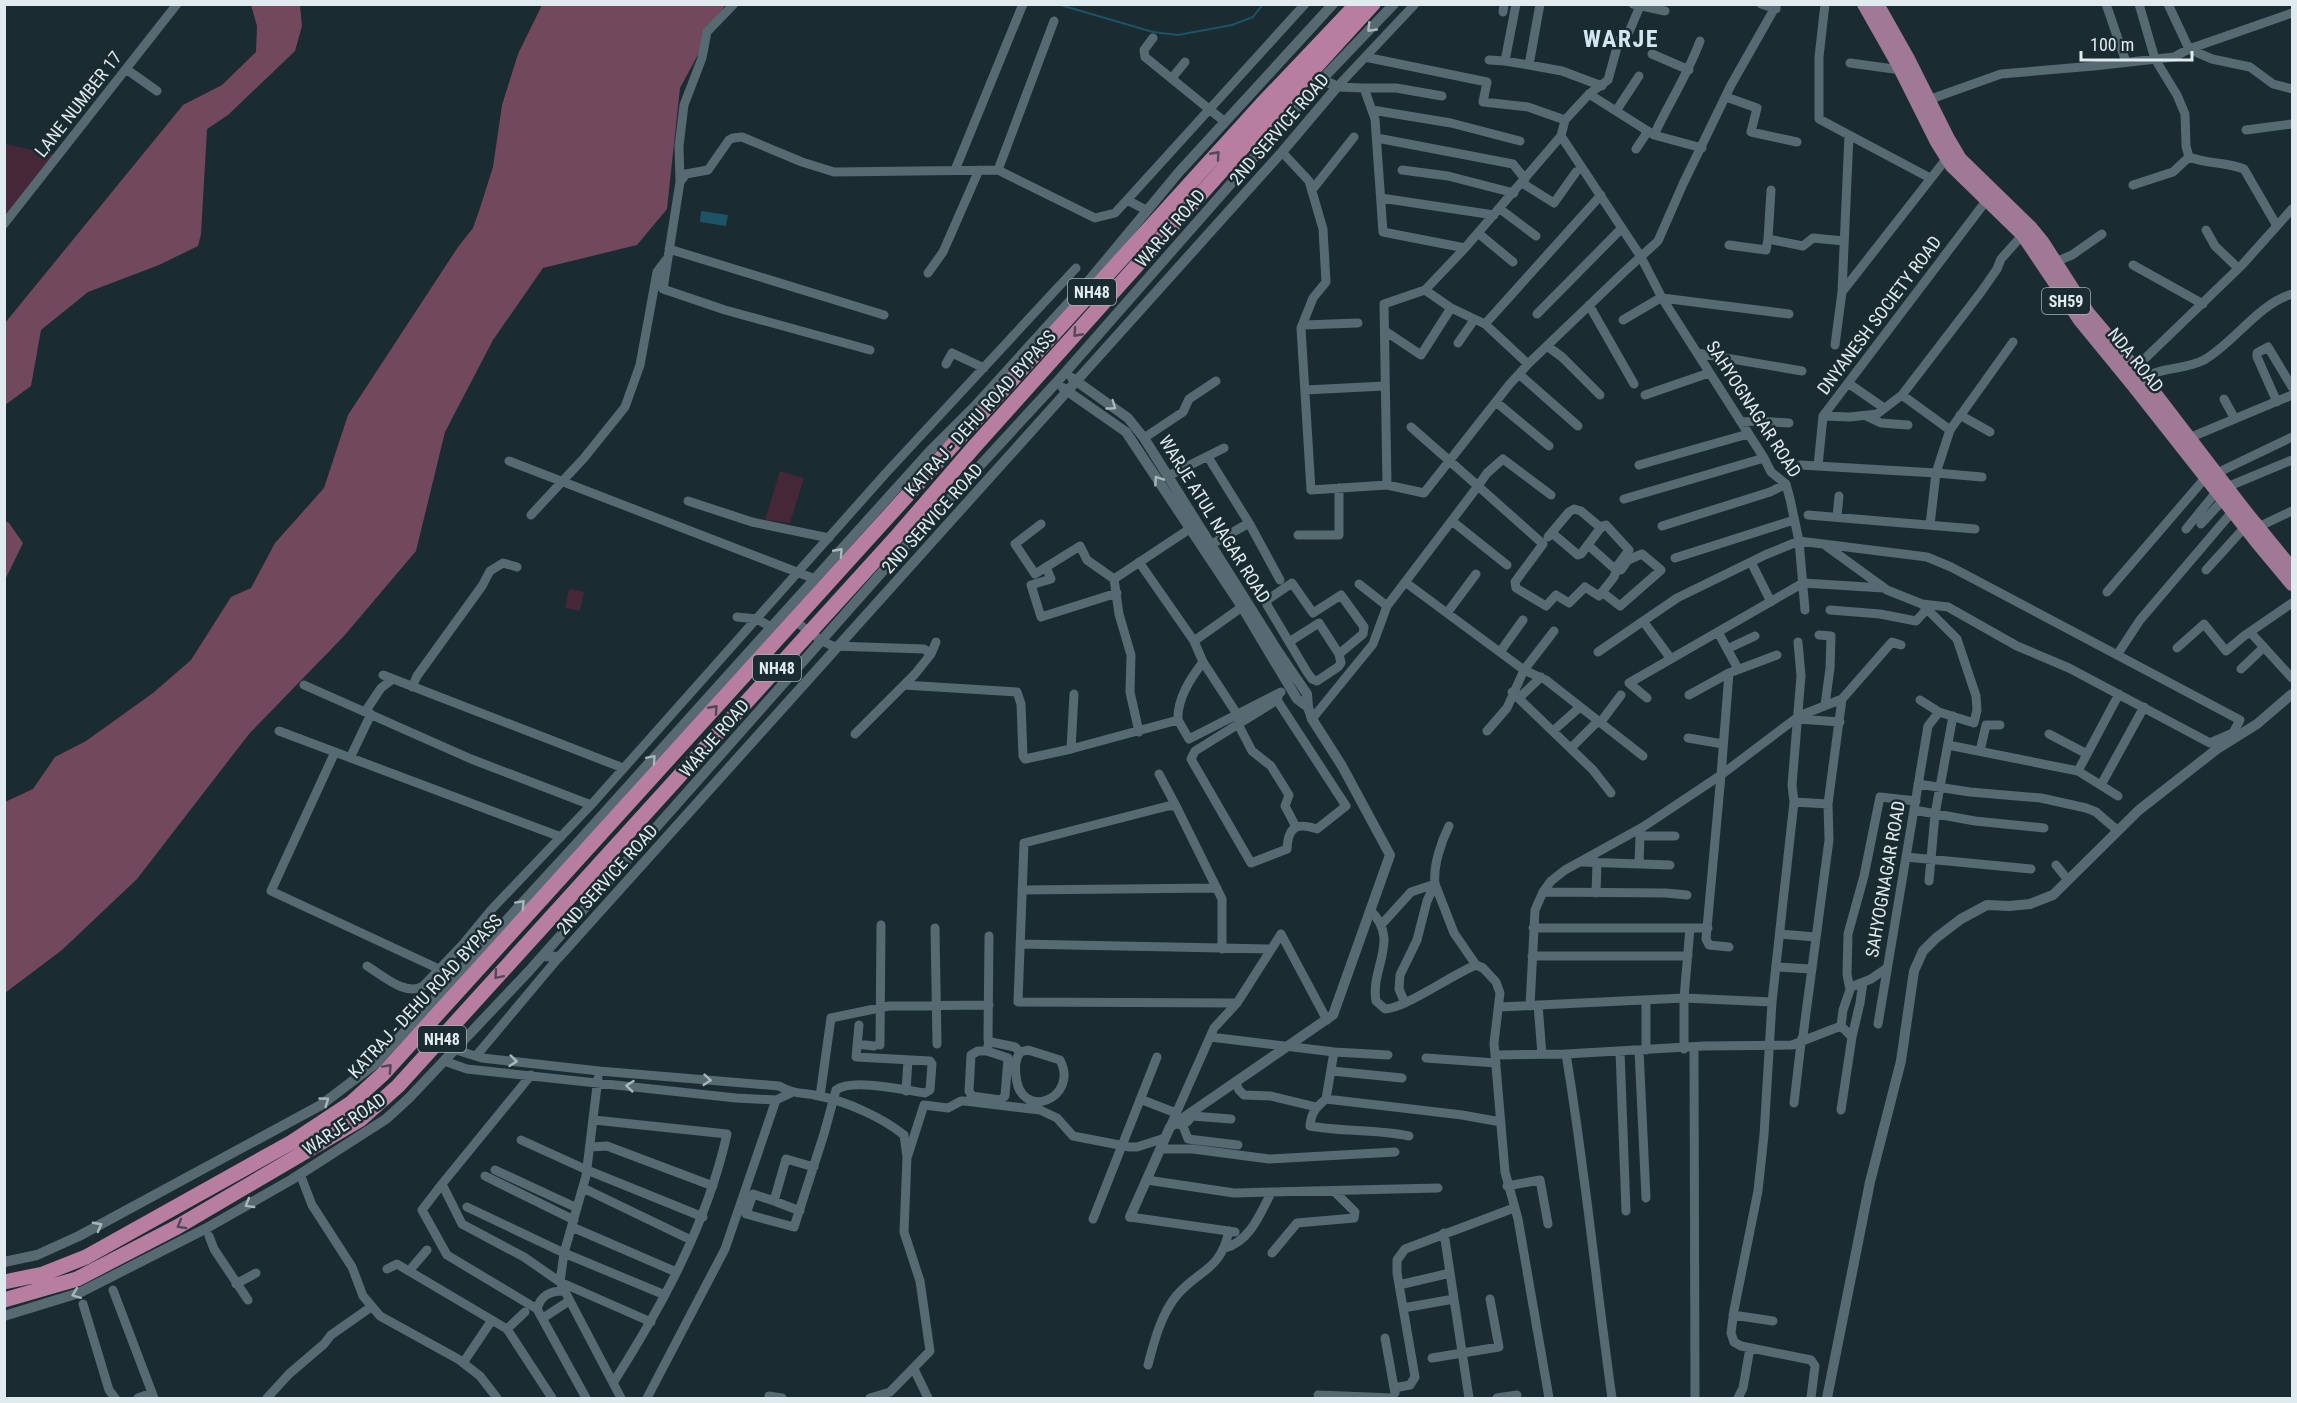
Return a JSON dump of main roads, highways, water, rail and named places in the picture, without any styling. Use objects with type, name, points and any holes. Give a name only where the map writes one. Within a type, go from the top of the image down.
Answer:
[{"type":"highway","name":"KATRAJ - DEHU ROAD BYPASS","points":[[1339,32],[1357,4]]},
{"type":"highway","name":"KATRAJ - DEHU ROAD BYPASS","points":[[295,1149],[383,1074],[923,479],[1339,32],[1373,4]]},
{"type":"highway","name":"KATRAJ - DEHU ROAD BYPASS","points":[[295,1149],[361,1119],[398,1086],[466,1014],[615,846],[898,535],[1265,111]]},
{"type":"highway","name":"NH48","points":[[4,1282],[43,1274],[86,1257],[260,1159],[295,1149]]},
{"type":"highway","name":"NH48","points":[[4,1300],[77,1279],[177,1227],[267,1174],[295,1149]]},
{"type":"main road","name":"NDA ROAD","points":[[1864,4],[1949,154],[1986,201],[2026,231],[2034,250],[2070,307],[2189,438],[2232,512],[2251,527],[2292,584]]},
{"type":"main road","name":"NDA ROAD","points":[[1876,4],[1929,100],[1949,154],[1983,182],[2055,262],[2088,314],[2211,475]]},
{"type":"main road","name":"NDA ROAD","points":[[2222,493],[2292,569]]},
{"type":"water","points":[[701,211],[728,215],[726,226],[700,222]]},
{"type":"waterway","points":[[1057,4],[1153,32],[1178,35],[1232,25],[1253,17],[1263,4]]},
{"type":"district","name":"WARJE","points":[[1621,39]]}]
